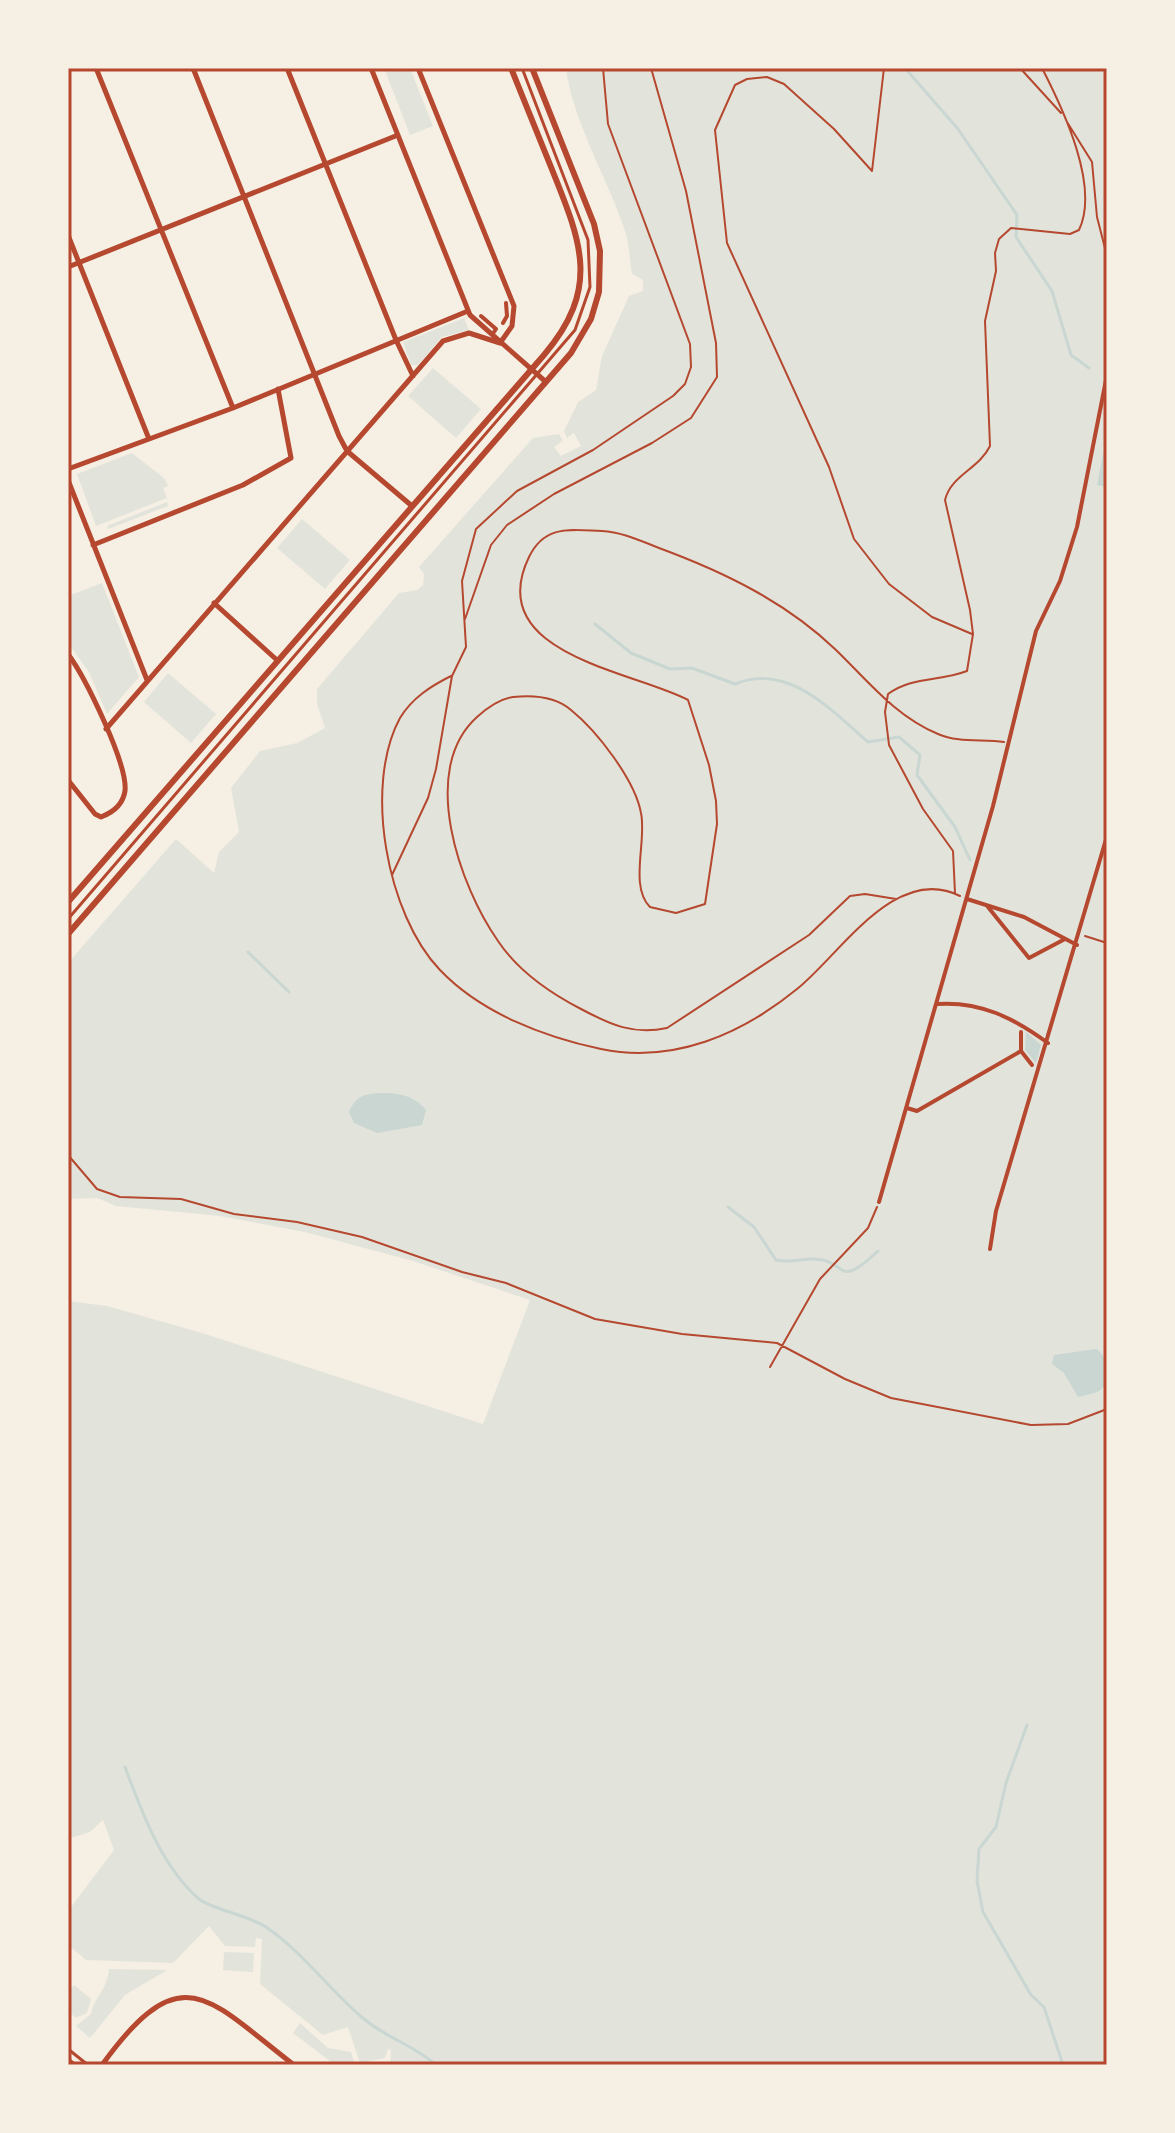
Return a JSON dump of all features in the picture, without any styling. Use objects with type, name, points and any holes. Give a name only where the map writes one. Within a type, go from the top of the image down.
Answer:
[{"type":"street","points":[[96,68],[233,408]]},
{"type":"street","points":[[193,68],[347,451],[407,504],[414,505]]},
{"type":"street","points":[[287,68],[413,376]]},
{"type":"street","points":[[371,68],[468,311],[546,382]]},
{"type":"street","points":[[418,68],[514,306],[512,326],[500,343]]},
{"type":"street","points":[[68,902],[531,370],[570,319],[580,289],[582,259],[576,231],[511,68]]},
{"type":"street","points":[[68,934],[579,342],[591,319],[599,292],[601,265],[594,224],[532,68]]},
{"type":"street","points":[[68,267],[398,135]]},
{"type":"street","points":[[68,235],[149,439]]},
{"type":"street","points":[[481,316],[495,330],[506,324],[506,303]]},
{"type":"street","points":[[68,469],[233,408],[468,311]]},
{"type":"street","points":[[106,729],[450,337],[475,334],[500,343]]},
{"type":"street","points":[[879,1202],[967,899],[1036,631],[1060,581],[1077,527],[1107,375]]},
{"type":"street","points":[[93,545],[243,485],[291,458],[278,389]]},
{"type":"street","points":[[68,480],[147,680]]},
{"type":"street","points":[[214,603],[272,652],[278,662]]},
{"type":"street","points":[[68,654],[84,675],[125,783],[120,805],[101,817],[95,814],[68,780]]},
{"type":"street","points":[[990,1249],[996,1211],[1107,836]]},
{"type":"street","points":[[967,899],[1024,917],[1077,945]]},
{"type":"street","points":[[986,905],[1029,958],[1065,939]]},
{"type":"street","points":[[937,1004],[997,1012],[1048,1043]]},
{"type":"street","points":[[1021,1032],[1021,1051],[1032,1065]]},
{"type":"street","points":[[907,1108],[917,1111],[1021,1051]]},
{"type":"street","points":[[102,2065],[151,2009],[176,1999],[190,1998],[224,2009],[294,2065]]},
{"type":"street","points":[[68,2060],[74,2065]]},
{"type":"lane","points":[[68,919],[538,376],[569,339],[580,319],[590,287],[591,266],[583,223],[522,68]]},
{"type":"lane","points":[[68,2049],[88,2065]]},
{"type":"path","points":[[392,875],[422,812],[436,769],[452,676],[466,647],[462,581],[476,529],[517,491],[593,450],[673,396],[685,384],[691,367],[690,344],[608,124],[603,68]]},
{"type":"path","points":[[464,620],[491,545],[507,525],[554,494],[652,443],[691,418],[717,377],[716,343],[686,191],[651,68]]},
{"type":"path","points":[[884,68],[872,171],[834,129],[784,84],[767,77],[747,79],[735,85],[715,130],[727,243],[829,467],[854,539],[889,584],[932,617],[973,634]]},
{"type":"path","points":[[1020,68],[1063,116],[1092,162],[1097,217],[1107,256]]},
{"type":"path","points":[[955,893],[953,851],[923,809],[889,745],[887,701],[888,694],[906,681],[950,677],[967,671],[973,634],[945,500],[948,487],[983,461],[990,446],[985,321],[996,271],[995,253],[999,239],[1011,228],[1070,234],[1079,230],[1086,214],[1079,159],[1042,68]]},
{"type":"path","points":[[967,899],[955,893],[936,890],[896,899],[865,894],[850,896],[809,935],[667,1028],[630,1031],[611,1026],[536,982],[499,944],[479,912],[453,837],[446,791],[459,739],[484,711],[504,699],[529,695],[555,701],[571,710],[634,788],[642,814],[644,901],[662,911],[676,913],[705,904],[717,824],[716,801],[709,765],[688,700],[579,659],[540,634],[527,615],[520,597],[522,571],[532,549],[547,535],[562,528],[631,537],[747,583],[836,650],[887,701],[939,735],[1009,742]]},
{"type":"path","points":[[452,676],[427,688],[413,702],[401,718],[391,744],[382,796],[392,875],[418,939],[437,967],[460,990],[535,1030],[603,1049],[656,1053],[705,1044],[755,1019],[797,990],[858,927],[896,899]]},
{"type":"path","points":[[1080,934],[1107,943]]},
{"type":"path","points":[[68,1155],[97,1189],[108,1194],[135,1199],[181,1199],[234,1214],[297,1222],[362,1237],[462,1272],[506,1283],[595,1319],[682,1334],[777,1343],[845,1379],[891,1398],[1031,1425],[1068,1424],[1107,1409]]},
{"type":"path","points":[[770,1367],[820,1279],[868,1228],[879,1202]]},
{"type":"shaded area","points":[[384,68],[410,68],[433,126],[410,135]]},
{"type":"shaded area","points":[[566,68],[1107,68],[1107,2065],[390,2065],[391,2050],[388,2049],[385,2058],[360,2063],[348,2027],[323,2035],[260,1984],[262,1939],[256,1938],[255,1947],[225,1946],[209,1926],[173,1963],[86,1960],[68,1945],[68,1911],[114,1850],[103,1820],[90,1832],[68,1839],[68,1301],[107,1306],[202,1333],[483,1424],[530,1300],[413,1261],[305,1232],[220,1216],[116,1206],[97,1198],[68,1199],[68,963],[176,839],[214,873],[219,852],[239,832],[231,788],[260,751],[297,743],[325,728],[317,704],[317,689],[399,593],[417,590],[423,585],[424,574],[419,567],[533,438],[559,434],[563,441],[554,447],[561,456],[581,446],[574,433],[567,438],[564,431],[578,402],[596,390],[602,356],[629,296],[643,291],[643,280],[632,274],[625,231],[575,108]]},
{"type":"shaded area","points":[[464,318],[469,330],[442,337],[418,365],[411,365],[403,342]]},
{"type":"shaded area","points":[[433,368],[481,409],[456,438],[408,396]]},
{"type":"shaded area","points":[[1107,434],[1107,487],[1097,485]]},
{"type":"shaded area","points":[[132,453],[165,479],[168,486],[163,488],[167,498],[96,526],[77,474]]},
{"type":"shaded area","points":[[167,502],[168,506],[108,529],[107,526]]},
{"type":"shaded area","points":[[302,519],[350,560],[325,589],[277,548]]},
{"type":"shaded area","points":[[102,583],[139,677],[107,714],[89,672],[68,643],[68,596]]},
{"type":"shaded area","points":[[168,673],[216,714],[191,743],[144,702]]},
{"type":"shaded area","points":[[1026,1032],[1041,1045],[1036,1063],[1025,1050]]},
{"type":"shaded area","points":[[399,1094],[416,1101],[426,1110],[422,1125],[377,1133],[354,1123],[349,1112],[354,1102],[365,1095]]},
{"type":"shaded area","points":[[1096,1349],[1104,1357],[1108,1369],[1106,1382],[1099,1391],[1078,1397],[1064,1373],[1052,1364],[1054,1355]]},
{"type":"shaded area","points":[[224,1952],[254,1953],[253,1972],[223,1970]]},
{"type":"shaded area","points":[[109,1969],[167,1970],[125,1995],[90,2038],[76,2026],[91,2014],[106,1983]]},
{"type":"shaded area","points":[[74,1985],[91,1999],[87,2013],[76,2018],[68,2011],[68,1992]]},
{"type":"shaded area","points":[[300,2023],[328,2048],[351,2052],[355,2065],[335,2065],[293,2033]]},
{"type":"waterway","points":[[905,68],[958,129],[1017,215],[1016,237],[1052,291],[1071,355],[1089,368]]},
{"type":"waterway","points":[[595,624],[631,653],[670,669],[692,668],[735,684],[754,679],[773,679],[791,684],[824,704],[868,742],[899,737],[920,755],[917,775],[955,827],[970,860]]},
{"type":"waterway","points":[[248,952],[289,992]]},
{"type":"waterway","points":[[728,1207],[754,1227],[776,1260],[824,1260],[848,1272],[878,1251]]},
{"type":"waterway","points":[[1027,1725],[1006,1783],[996,1827],[979,1849],[977,1881],[983,1912],[1031,1995],[1044,2007],[1063,2065]]},
{"type":"waterway","points":[[125,1767],[163,1855],[199,1899],[266,1927],[293,1948],[364,2019],[436,2065]]}]
